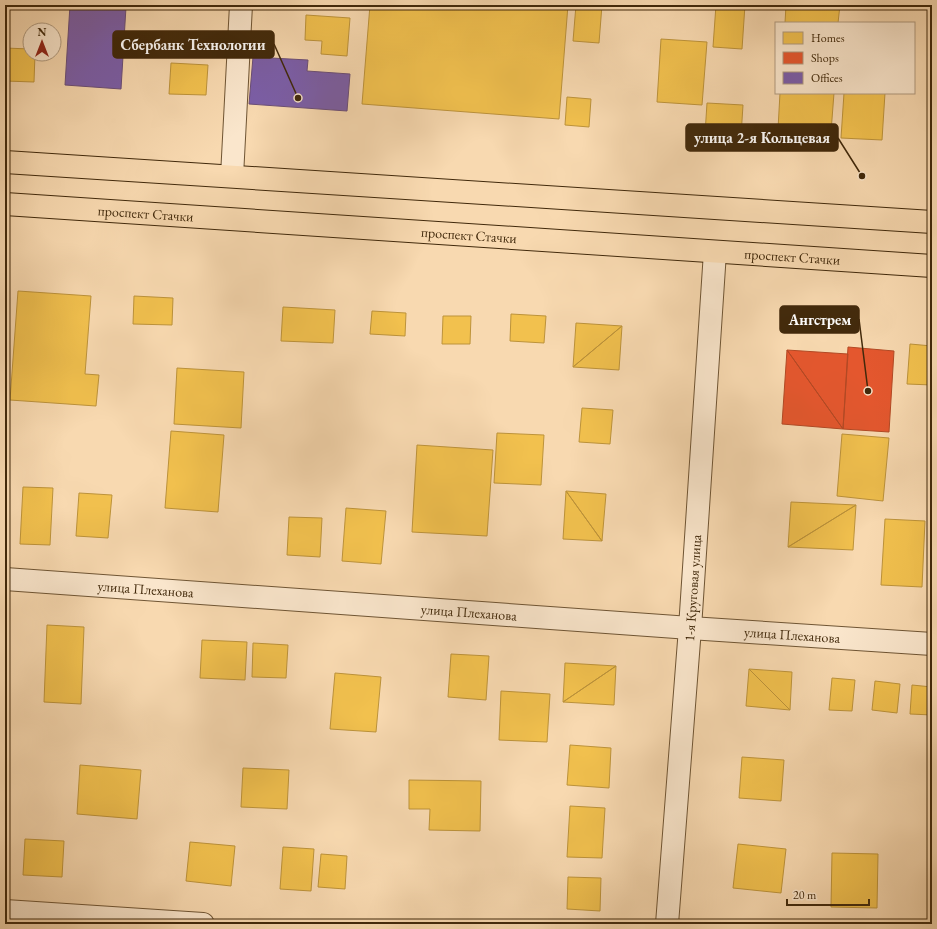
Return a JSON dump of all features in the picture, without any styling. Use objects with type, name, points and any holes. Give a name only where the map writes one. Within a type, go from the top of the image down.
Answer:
[{"type":"main road","points":[[5,162],[932,222]]},
{"type":"main road","name":"проспект Стачки","points":[[5,204],[932,266]]},
{"type":"street","points":[[232,176],[241,5]]},
{"type":"street","name":"1-я Круговая улица","points":[[667,924],[690,628],[715,252]]},
{"type":"street","name":"улица Плеханова","points":[[5,579],[932,644]]},
{"type":"street","points":[[5,911],[203,924]]},
{"type":"building: Homes","points":[[370,5],[568,5],[559,119],[362,104]]},
{"type":"building: Homes","points":[[576,5],[602,5],[599,43],[573,41]]},
{"type":"building: Homes","points":[[716,5],[745,5],[742,49],[713,47]]},
{"type":"building: Homes","points":[[786,5],[840,5],[838,22],[785,22]]},
{"type":"building: Homes","points":[[306,15],[350,18],[347,56],[321,54],[322,41],[305,40]]},
{"type":"building: Homes","points":[[661,39],[707,42],[702,105],[657,102]]},
{"type":"building: Homes","points":[[5,48],[22,49],[22,62],[35,62],[34,82],[5,81]]},
{"type":"building: Homes","points":[[171,63],[208,65],[206,95],[169,94]]},
{"type":"building: Homes","points":[[780,94],[834,94],[831,132],[778,129]]},
{"type":"building: Homes","points":[[844,94],[885,94],[882,140],[841,138]]},
{"type":"building: Homes","points":[[567,97],[591,99],[589,127],[565,125]]},
{"type":"building: Homes","points":[[707,103],[743,105],[741,136],[705,134]]},
{"type":"building: Homes","points":[[5,288],[7,288],[6,325],[5,325]]},
{"type":"building: Homes","points":[[18,291],[91,296],[85,374],[99,375],[96,406],[10,400]]},
{"type":"building: Homes","points":[[134,296],[173,298],[172,325],[133,324]]},
{"type":"building: Homes","points":[[283,307],[335,310],[333,343],[281,341]]},
{"type":"building: Homes","points":[[372,311],[406,313],[405,336],[370,334]]},
{"type":"building: Homes","points":[[511,314],[546,316],[544,343],[510,341]]},
{"type":"building: Homes","points":[[443,316],[471,316],[470,344],[442,344]]},
{"type":"building: Homes","points":[[576,323],[622,326],[573,367]]},
{"type":"building: Homes","points":[[622,326],[619,370],[573,367]]},
{"type":"building: Homes","points":[[910,344],[932,346],[932,385],[907,384]]},
{"type":"building: Homes","points":[[177,368],[244,372],[241,428],[174,424]]},
{"type":"building: Homes","points":[[582,408],[613,410],[610,444],[579,442]]},
{"type":"building: Homes","points":[[171,431],[224,435],[218,512],[165,508]]},
{"type":"building: Homes","points":[[497,433],[544,435],[541,485],[494,483]]},
{"type":"building: Homes","points":[[842,434],[889,438],[883,501],[837,496]]},
{"type":"building: Homes","points":[[417,445],[493,450],[487,536],[412,532]]},
{"type":"building: Homes","points":[[23,487],[53,488],[50,545],[20,544]]},
{"type":"building: Homes","points":[[566,491],[606,494],[602,541]]},
{"type":"building: Homes","points":[[566,491],[602,541],[563,539]]},
{"type":"building: Homes","points":[[79,493],[112,495],[108,538],[76,536]]},
{"type":"building: Homes","points":[[791,502],[856,505],[788,547]]},
{"type":"building: Homes","points":[[856,505],[853,550],[788,547]]},
{"type":"building: Homes","points":[[346,508],[386,511],[381,564],[342,561]]},
{"type":"building: Homes","points":[[289,517],[322,518],[320,557],[287,555]]},
{"type":"building: Homes","points":[[885,519],[925,521],[922,587],[881,585]]},
{"type":"building: Homes","points":[[47,625],[84,627],[81,704],[44,702]]},
{"type":"building: Homes","points":[[202,640],[247,642],[245,680],[200,678]]},
{"type":"building: Homes","points":[[253,643],[288,645],[286,678],[252,677]]},
{"type":"building: Homes","points":[[451,654],[489,656],[486,700],[448,697]]},
{"type":"building: Homes","points":[[565,663],[616,666],[563,702]]},
{"type":"building: Homes","points":[[616,666],[614,705],[563,702]]},
{"type":"building: Homes","points":[[749,669],[790,710],[746,706]]},
{"type":"building: Homes","points":[[749,669],[792,672],[790,710]]},
{"type":"building: Homes","points":[[335,673],[381,677],[376,732],[330,729]]},
{"type":"building: Homes","points":[[832,678],[855,680],[852,711],[829,710]]},
{"type":"building: Homes","points":[[875,681],[900,684],[897,713],[872,710]]},
{"type":"building: Homes","points":[[912,685],[932,687],[932,715],[910,714]]},
{"type":"building: Homes","points":[[501,691],[550,694],[547,742],[499,740]]},
{"type":"building: Homes","points":[[570,745],[611,748],[609,788],[567,785]]},
{"type":"building: Homes","points":[[742,757],[784,760],[781,801],[739,798]]},
{"type":"building: Homes","points":[[80,765],[141,770],[137,819],[77,814]]},
{"type":"building: Homes","points":[[243,768],[289,770],[287,809],[241,807]]},
{"type":"building: Homes","points":[[409,780],[481,781],[480,831],[429,830],[430,809],[409,809]]},
{"type":"building: Homes","points":[[570,806],[605,808],[602,858],[567,857]]},
{"type":"building: Homes","points":[[25,839],[64,841],[62,877],[23,875]]},
{"type":"building: Homes","points":[[190,842],[235,846],[231,886],[186,881]]},
{"type":"building: Homes","points":[[738,844],[786,849],[781,893],[733,888]]},
{"type":"building: Homes","points":[[283,847],[314,849],[311,891],[280,889]]},
{"type":"building: Homes","points":[[832,853],[878,854],[877,908],[831,907]]},
{"type":"building: Homes","points":[[321,854],[347,856],[345,889],[318,887]]},
{"type":"building: Homes","points":[[568,877],[601,878],[600,911],[567,909]]},
{"type":"building: Shops","points":[[848,347],[894,351],[889,432],[843,429]]},
{"type":"building: Shops","points":[[787,350],[848,354],[843,429]]},
{"type":"building: Shops","points":[[787,350],[843,429],[782,424]]},
{"type":"building: Offices","points":[[70,5],[121,5],[126,7],[121,89],[65,85]]},
{"type":"building: Offices","points":[[253,57],[308,60],[307,71],[350,74],[347,111],[249,104]]},
{"type":"place","name":"Сбербанк Технологии","points":[[298,98]]},
{"type":"place","name":"улица 2-я Кольцевая","points":[[862,176]]},
{"type":"place","name":"Ангстрем","points":[[868,391]]}]
